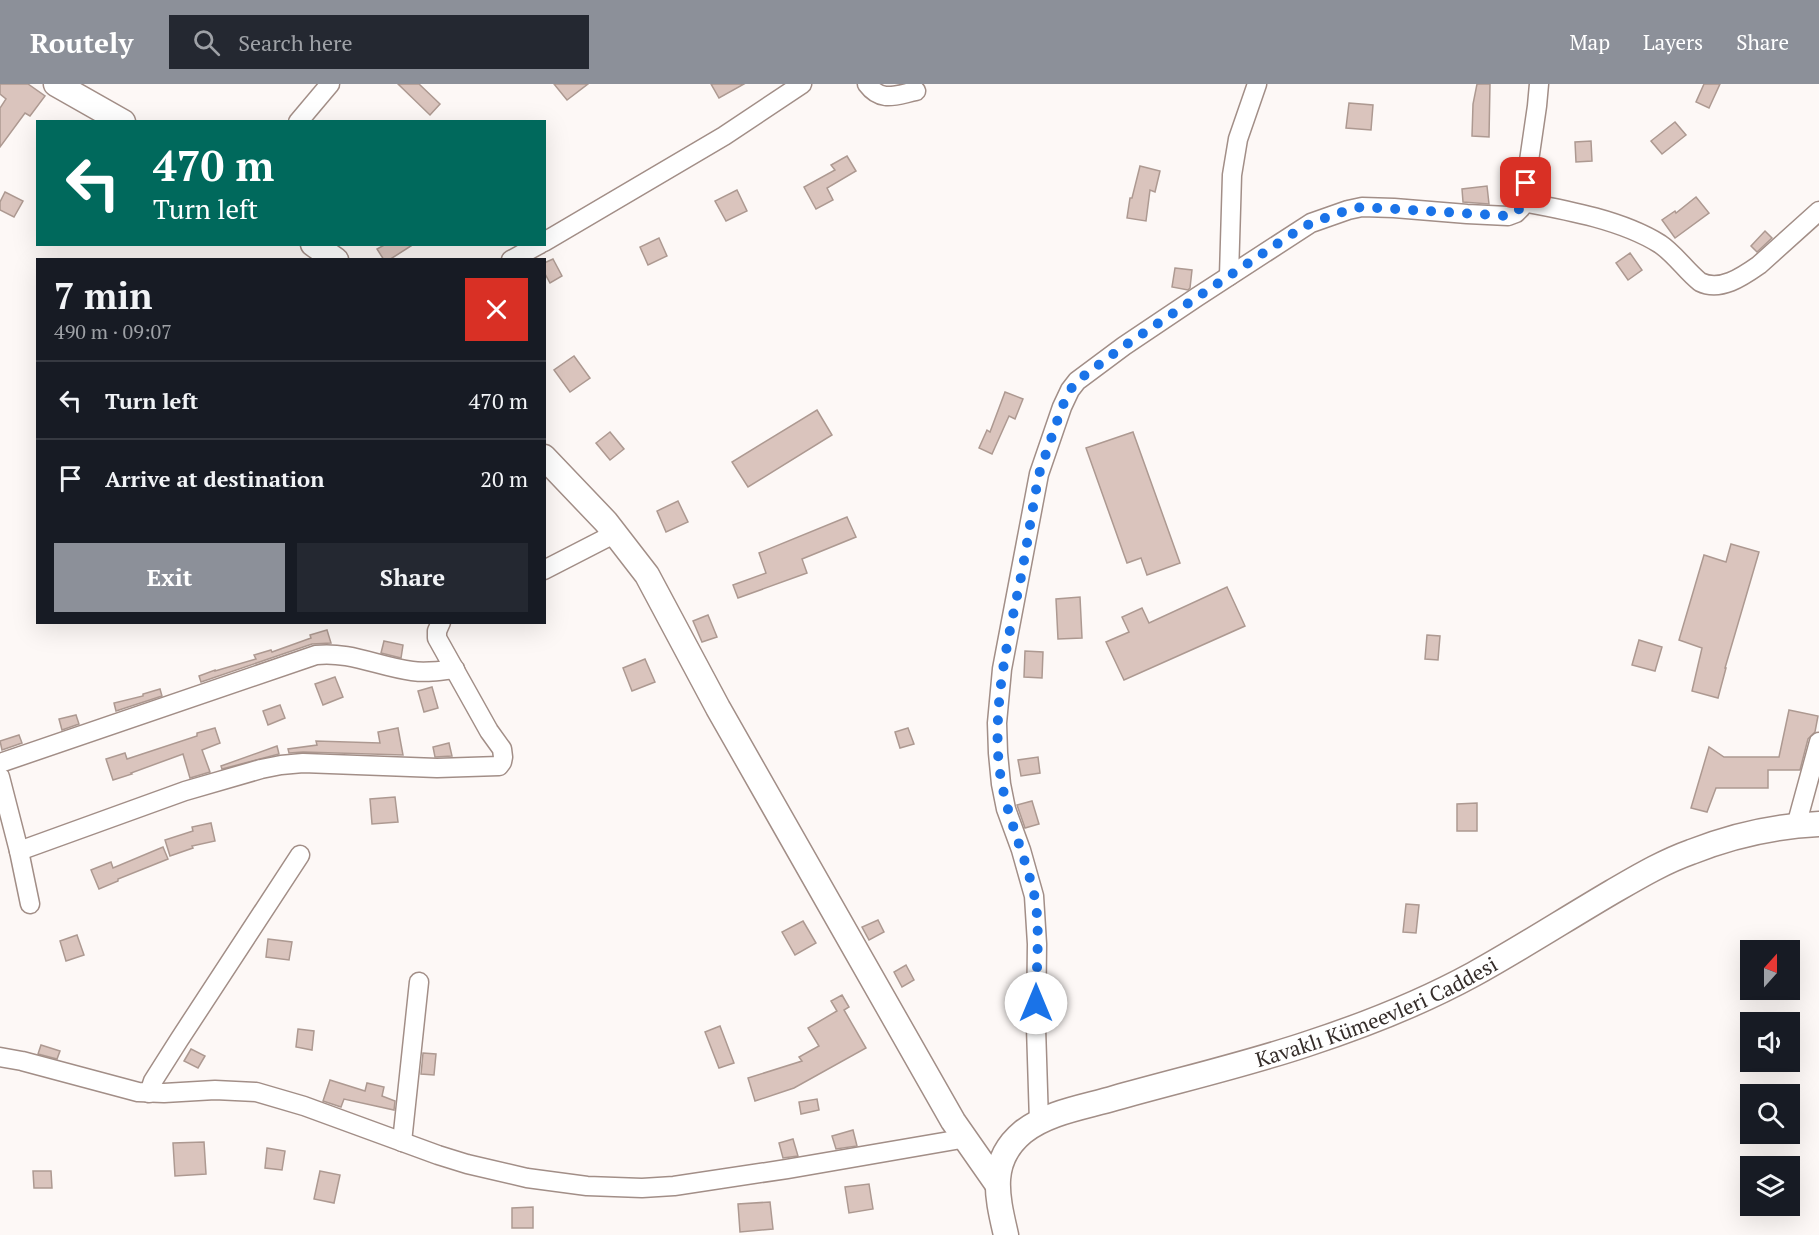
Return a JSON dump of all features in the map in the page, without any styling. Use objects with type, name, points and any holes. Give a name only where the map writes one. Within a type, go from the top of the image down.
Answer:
[{"type":"street","points":[[56,84],[119,120]]},
{"type":"street","points":[[300,120],[330,84]]},
{"type":"street","points":[[546,241],[724,136],[802,84]]},
{"type":"street","points":[[867,84],[874,93],[885,97],[916,91]]},
{"type":"street","points":[[1229,276],[1232,175],[1238,139],[1257,84]]},
{"type":"street","points":[[1039,1122],[1036,1027],[1037,936],[1034,896],[1006,809],[998,753],[998,723],[1002,669],[1039,474],[1070,390],[1077,381],[1124,346],[1311,223],[1362,207],[1508,216],[1516,213],[1523,202],[1539,84]]},
{"type":"street","points":[[1523,202],[1580,213],[1648,237],[1662,246],[1700,282],[1717,287],[1759,265],[1819,211]]},
{"type":"street","points":[[316,246],[333,258]]},
{"type":"street","points":[[515,258],[536,246]]},
{"type":"street","points":[[546,458],[616,533],[646,575],[718,708],[953,1120],[997,1184]]},
{"type":"street","points":[[546,569],[616,533]]},
{"type":"street","points":[[19,851],[185,791],[281,765],[303,763],[437,768],[499,766],[503,757],[502,749],[489,731],[437,638],[436,631],[440,624]]},
{"type":"street","points":[[0,763],[315,655],[342,655],[422,672],[454,669]]},
{"type":"street","points":[[1808,825],[1819,742]]},
{"type":"street","points":[[0,777],[30,904]]},
{"type":"street","name":"Kavaklı Kümeevleri Caddesi","points":[[1005,1235],[997,1184],[998,1172],[1003,1157],[1013,1142],[1023,1132],[1039,1122],[1270,1056],[1370,1022],[1474,974],[1638,877],[1676,858],[1720,842],[1773,829],[1808,825]]},
{"type":"street","points":[[149,1093],[153,1081],[173,1048],[300,855]]},
{"type":"street","points":[[402,1142],[419,982]]},
{"type":"street","points":[[0,1057],[123,1089],[149,1093],[215,1090],[256,1092],[304,1106],[438,1155],[493,1171],[587,1186],[642,1188],[674,1186],[967,1138]]},
{"type":"building","points":[[0,84],[28,84],[45,96],[30,116],[25,113],[0,147],[0,108],[6,99],[0,94]]},
{"type":"building","points":[[398,84],[419,84],[440,104],[430,115]]},
{"type":"building","points":[[554,84],[588,84],[567,100]]},
{"type":"building","points":[[711,84],[744,84],[719,98]]},
{"type":"building","points":[[1477,84],[1490,84],[1489,137],[1472,136],[1473,104]]},
{"type":"building","points":[[1704,84],[1720,84],[1709,108],[1696,102]]},
{"type":"building","points":[[1349,103],[1373,105],[1371,130],[1346,128]]},
{"type":"building","points":[[1675,122],[1686,135],[1662,154],[1651,141]]},
{"type":"building","points":[[1591,141],[1592,161],[1576,162],[1575,142]]},
{"type":"building","points":[[847,156],[856,171],[827,188],[833,200],[816,209],[804,187],[835,170],[831,165]]},
{"type":"building","points":[[1140,166],[1160,171],[1155,192],[1150,190],[1146,221],[1127,218],[1130,198],[1132,198]]},
{"type":"building","points":[[1487,186],[1489,204],[1463,202],[1462,189]]},
{"type":"building","points":[[737,190],[747,211],[726,221],[715,201]]},
{"type":"building","points":[[5,192],[23,201],[14,217],[0,210],[0,202]]},
{"type":"building","points":[[1696,197],[1709,213],[1675,238],[1662,220],[1675,211],[1676,213]]},
{"type":"building","points":[[1765,231],[1772,238],[1757,252],[1751,246]]},
{"type":"building","points":[[659,238],[667,256],[648,265],[640,247]]},
{"type":"building","points":[[382,246],[411,246],[392,258],[383,258],[377,249]]},
{"type":"building","points":[[1630,253],[1642,270],[1628,280],[1616,263]]},
{"type":"building","points":[[553,259],[562,276],[550,283],[546,276],[546,262]]},
{"type":"building","points":[[1175,268],[1192,270],[1188,290],[1172,287]]},
{"type":"building","points":[[574,356],[590,378],[570,392],[554,370]]},
{"type":"building","points":[[1005,392],[1023,399],[1015,419],[1009,416],[992,454],[979,448],[987,430],[990,432]]},
{"type":"building","points":[[817,410],[832,435],[748,487],[732,462]]},
{"type":"building","points":[[610,432],[624,449],[610,460],[596,443]]},
{"type":"building","points":[[1133,432],[1180,563],[1147,575],[1141,558],[1127,563],[1086,448]]},
{"type":"building","points":[[678,501],[688,522],[666,532],[657,511]]},
{"type":"building","points":[[847,517],[856,537],[802,559],[807,573],[738,598],[733,585],[766,573],[759,553]]},
{"type":"building","points":[[1731,544],[1759,552],[1718,698],[1692,691],[1702,648],[1679,640],[1704,555],[1726,562]]},
{"type":"building","points":[[1227,587],[1245,626],[1124,680],[1106,642],[1129,632],[1122,617],[1142,608],[1149,623]]},
{"type":"building","points":[[1080,597],[1082,638],[1058,639],[1056,599]]},
{"type":"building","points":[[708,615],[717,637],[702,642],[693,621]]},
{"type":"building","points":[[327,630],[331,643],[312,644],[201,682],[199,676],[256,659],[254,655],[271,650],[272,652]]},
{"type":"building","points":[[1427,635],[1440,636],[1438,660],[1425,659]]},
{"type":"building","points":[[1639,640],[1662,647],[1655,671],[1632,665]]},
{"type":"building","points":[[384,641],[403,645],[401,658],[381,653]]},
{"type":"building","points":[[1025,651],[1043,652],[1042,678],[1024,677]]},
{"type":"building","points":[[645,659],[655,682],[632,691],[623,668]]},
{"type":"building","points":[[335,677],[343,697],[323,705],[315,684]]},
{"type":"building","points":[[432,687],[438,708],[424,712],[418,691]]},
{"type":"building","points":[[160,689],[162,696],[116,711],[114,703]]},
{"type":"building","points":[[280,705],[285,718],[268,725],[263,711]]},
{"type":"building","points":[[1789,710],[1818,716],[1815,732],[1808,739],[1800,770],[1768,770],[1768,788],[1716,788],[1707,812],[1691,808],[1709,747],[1724,757],[1779,757]]},
{"type":"building","points":[[76,715],[79,724],[62,730],[59,719]]},
{"type":"building","points":[[215,728],[220,743],[202,750],[210,772],[190,778],[183,754],[113,780],[106,759],[125,753],[127,759]]},
{"type":"building","points":[[398,728],[403,755],[289,753],[288,749],[317,745],[316,741],[380,743],[378,732]]},
{"type":"building","points":[[908,728],[914,744],[900,748],[895,732]]},
{"type":"building","points":[[19,735],[22,743],[2,750],[0,741]]},
{"type":"building","points":[[449,743],[452,756],[435,757],[433,747]]},
{"type":"building","points":[[277,746],[279,754],[222,769],[221,766]]},
{"type":"building","points":[[1038,757],[1040,773],[1021,776],[1018,760]]},
{"type":"building","points":[[395,797],[398,822],[372,824],[370,799]]},
{"type":"building","points":[[1032,801],[1039,824],[1025,828],[1017,805]]},
{"type":"building","points":[[1477,803],[1477,831],[1457,831],[1457,804]]},
{"type":"building","points":[[211,823],[215,841],[192,846],[193,848],[170,856],[165,840],[193,831],[192,827]]},
{"type":"building","points":[[163,847],[168,859],[99,889],[91,870],[111,862],[113,868]]},
{"type":"building","points":[[1406,904],[1419,905],[1416,933],[1403,932]]},
{"type":"building","points":[[878,920],[884,932],[869,940],[862,927]]},
{"type":"building","points":[[803,921],[816,943],[795,955],[782,932]]},
{"type":"building","points":[[77,935],[84,955],[66,961],[60,941]]},
{"type":"building","points":[[268,939],[292,942],[289,960],[266,957]]},
{"type":"building","points":[[906,965],[914,980],[902,987],[894,972]]},
{"type":"building","points":[[842,995],[849,1007],[844,1010],[866,1048],[794,1088],[755,1101],[748,1078],[802,1061],[799,1057],[819,1046],[808,1028],[837,1011],[831,1001]]},
{"type":"building","points":[[720,1026],[734,1063],[719,1068],[705,1032]]},
{"type":"building","points":[[298,1029],[314,1031],[312,1050],[296,1047]]},
{"type":"building","points":[[41,1045],[60,1051],[57,1059],[38,1054]]},
{"type":"building","points":[[191,1049],[205,1056],[198,1068],[184,1061]]},
{"type":"building","points":[[423,1053],[436,1054],[434,1075],[421,1074]]},
{"type":"building","points":[[330,1080],[365,1091],[367,1083],[384,1087],[382,1096],[395,1101],[394,1110],[344,1099],[341,1107],[323,1101]]},
{"type":"building","points":[[817,1099],[819,1110],[801,1114],[799,1102]]},
{"type":"building","points":[[853,1130],[857,1146],[836,1149],[832,1136]]},
{"type":"building","points":[[793,1139],[798,1156],[783,1158],[779,1143]]},
{"type":"building","points":[[204,1142],[206,1174],[175,1176],[173,1143]]},
{"type":"building","points":[[267,1148],[285,1151],[282,1170],[265,1168]]},
{"type":"building","points":[[33,1171],[51,1171],[52,1188],[34,1188]]},
{"type":"building","points":[[320,1171],[340,1175],[334,1203],[314,1199]]},
{"type":"building","points":[[869,1184],[873,1209],[849,1213],[845,1187]]},
{"type":"building","points":[[770,1202],[773,1229],[740,1232],[738,1204]]},
{"type":"building","points":[[533,1207],[533,1228],[512,1228],[512,1208]]},
{"type":"route","points":[[1036,1003],[1037,944],[1034,896],[1006,809],[998,753],[998,723],[1002,669],[1039,474],[1070,390],[1083,375],[1124,346],[1311,223],[1362,207],[1508,216],[1521,208],[1526,183]]}]
